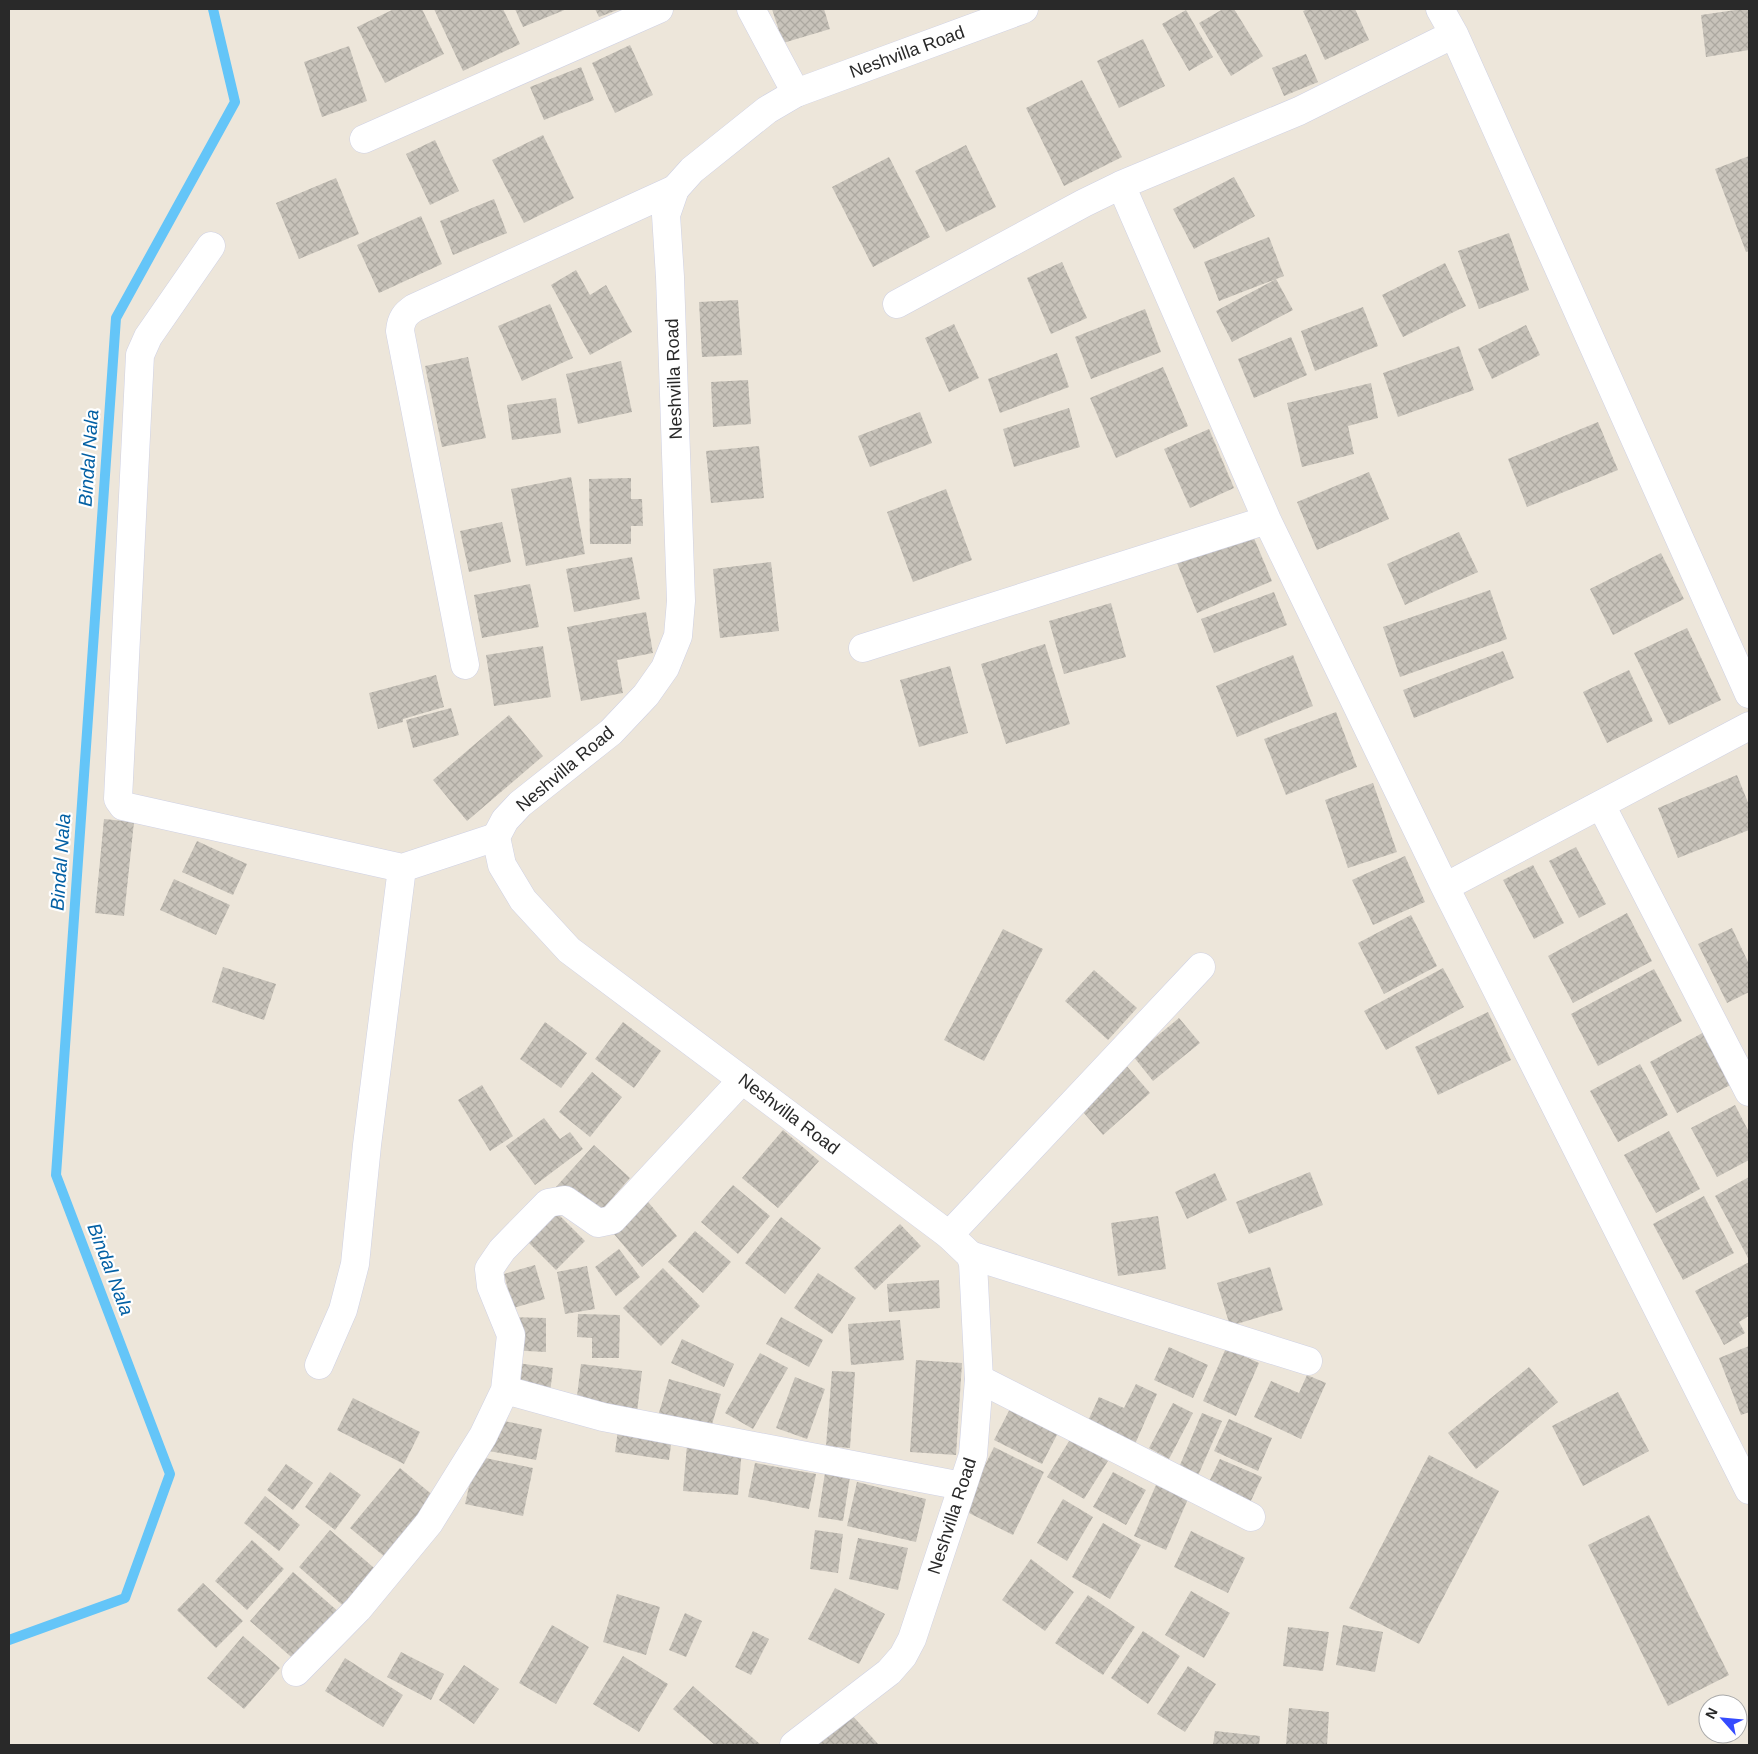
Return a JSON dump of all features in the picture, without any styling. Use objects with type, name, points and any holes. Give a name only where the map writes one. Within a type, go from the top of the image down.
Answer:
[{"type":"street","points":[[364,139],[659,9]]},
{"type":"street","points":[[751,9],[796,93]]},
{"type":"street","name":"Neshvilla Road","points":[[794,1745],[889,1672],[903,1656],[912,1639],[972,1455],[979,1379],[973,1263],[970,1255],[949,1235],[569,950],[523,900],[502,865],[496,837],[505,820],[520,804],[612,732],[646,695],[665,668],[678,636],[682,601],[666,215],[675,189],[692,170],[767,110],[796,93],[1024,9]]},
{"type":"street","points":[[1440,9],[1454,34],[1749,694]]},
{"type":"street","points":[[898,304],[1084,203],[1121,185],[1299,111],[1454,34]]},
{"type":"street","points":[[1121,185],[1267,520],[1445,887],[1749,1490]]},
{"type":"street","points":[[465,665],[400,323],[405,315],[414,308],[675,189]]},
{"type":"street","points":[[211,246],[148,336],[140,355],[133,536],[118,799],[124,806],[402,868],[496,837]]},
{"type":"street","points":[[863,648],[1267,520]]},
{"type":"street","points":[[1445,887],[1749,726]]},
{"type":"street","points":[[1601,805],[1749,1092]]},
{"type":"street","points":[[319,1365],[343,1310],[355,1264],[367,1145],[402,868]]},
{"type":"street","points":[[949,1235],[1201,968]]},
{"type":"street","points":[[296,1672],[358,1609],[429,1523],[483,1436],[505,1390],[511,1335],[491,1286],[489,1270],[502,1250],[548,1203],[565,1200],[598,1223],[612,1220],[742,1080]]},
{"type":"street","points":[[970,1255],[1308,1361]]},
{"type":"street","points":[[979,1379],[1251,1517]]},
{"type":"street","points":[[505,1390],[603,1417],[962,1486]]},
{"type":"building","points":[[394,9],[422,9],[444,54],[385,83],[357,27]]},
{"type":"building","points":[[434,9],[503,9],[520,44],[463,71]]},
{"type":"building","points":[[515,9],[567,9],[523,27]]},
{"type":"building","points":[[595,9],[620,9],[599,17]]},
{"type":"building","points":[[772,9],[824,9],[830,29],[783,43]]},
{"type":"building","points":[[1223,9],[1234,9],[1263,56],[1231,76],[1199,23]]},
{"type":"building","points":[[1308,9],[1355,9],[1369,40],[1325,60],[1303,11]]},
{"type":"building","points":[[1749,9],[1749,50],[1706,57],[1701,15]]},
{"type":"building","points":[[1186,10],[1213,57],[1189,71],[1162,24]]},
{"type":"building","points":[[1143,39],[1165,86],[1119,108],[1097,61]]},
{"type":"building","points":[[630,45],[653,95],[615,113],[592,63]]},
{"type":"building","points":[[349,46],[367,101],[322,117],[304,62]]},
{"type":"building","points":[[1306,54],[1318,82],[1284,96],[1272,68]]},
{"type":"building","points":[[581,67],[594,100],[544,120],[530,87]]},
{"type":"building","points":[[1082,80],[1122,157],[1064,186],[1026,108]]},
{"type":"building","points":[[543,135],[574,198],[524,223],[492,160]]},
{"type":"building","points":[[435,140],[459,191],[430,205],[406,154]]},
{"type":"building","points":[[966,145],[996,207],[946,232],[915,171]]},
{"type":"building","points":[[1749,156],[1749,251],[1746,252],[1715,169]]},
{"type":"building","points":[[889,157],[930,237],[873,267],[832,187]]},
{"type":"building","points":[[1234,177],[1255,216],[1194,249],[1173,209]]},
{"type":"building","points":[[336,178],[359,234],[299,259],[276,203]]},
{"type":"building","points":[[494,199],[507,233],[453,255],[440,221]]},
{"type":"building","points":[[421,216],[442,264],[379,293],[357,245]]},
{"type":"building","points":[[1509,233],[1529,290],[1479,309],[1458,251]]},
{"type":"building","points":[[1269,237],[1284,276],[1219,301],[1204,262]]},
{"type":"building","points":[[1062,262],[1087,318],[1051,334],[1027,278]]},
{"type":"building","points":[[1445,263],[1466,306],[1403,337],[1382,295]]},
{"type":"building","points":[[576,270],[590,295],[606,285],[632,332],[590,355],[551,285]]},
{"type":"building","points":[[1276,279],[1293,310],[1232,342],[1216,311]]},
{"type":"building","points":[[738,300],[742,355],[702,357],[699,302]]},
{"type":"building","points":[[550,304],[573,358],[522,381],[498,326]]},
{"type":"building","points":[[1363,307],[1378,346],[1315,371],[1301,331]]},
{"type":"building","points":[[1145,309],[1161,352],[1091,379],[1075,337]]},
{"type":"building","points":[[954,324],[979,378],[949,392],[925,338]]},
{"type":"building","points":[[1526,325],[1540,355],[1492,379],[1478,349]]},
{"type":"building","points":[[1291,337],[1307,375],[1254,398],[1238,359]]},
{"type":"building","points":[[1459,346],[1474,390],[1398,417],[1383,373]]},
{"type":"building","points":[[1057,353],[1069,387],[1000,413],[988,379]]},
{"type":"building","points":[[468,357],[486,438],[442,447],[425,366]]},
{"type":"building","points":[[621,361],[632,412],[578,424],[566,374]]},
{"type":"building","points":[[1163,367],[1188,426],[1116,458],[1090,398]]},
{"type":"building","points":[[748,380],[751,424],[713,427],[711,382]]},
{"type":"building","points":[[1371,383],[1378,418],[1348,426],[1354,454],[1302,467],[1287,403]]},
{"type":"building","points":[[556,398],[561,433],[512,440],[507,405]]},
{"type":"building","points":[[1069,408],[1080,447],[1014,467],[1003,429]]},
{"type":"building","points":[[920,412],[932,443],[870,467],[858,436]]},
{"type":"building","points":[[1598,422],[1618,470],[1527,507],[1508,459]]},
{"type":"building","points":[[1209,429],[1234,488],[1190,508],[1164,449]]},
{"type":"building","points":[[759,446],[764,498],[711,503],[706,451]]},
{"type":"building","points":[[1369,472],[1389,519],[1317,550],[1297,502]]},
{"type":"building","points":[[571,477],[585,554],[526,566],[511,489]]},
{"type":"building","points":[[631,478],[631,499],[642,499],[643,526],[631,526],[631,544],[590,544],[589,479]]},
{"type":"building","points":[[946,489],[972,560],[913,582],[887,512]]},
{"type":"building","points":[[502,522],[511,562],[469,572],[460,531]]},
{"type":"building","points":[[1251,531],[1272,581],[1197,613],[1177,563]]},
{"type":"building","points":[[1459,532],[1478,572],[1405,605],[1387,564]]},
{"type":"building","points":[[1661,553],[1684,599],[1613,635],[1590,589]]},
{"type":"building","points":[[632,557],[640,599],[574,612],[566,569]]},
{"type":"building","points":[[771,562],[779,631],[720,638],[713,569]]},
{"type":"building","points":[[530,584],[539,627],[482,638],[474,595]]},
{"type":"building","points":[[1490,590],[1507,639],[1400,677],[1383,627]]},
{"type":"building","points":[[1274,592],[1287,625],[1214,653],[1201,619]]},
{"type":"building","points":[[1111,603],[1126,657],[1064,674],[1049,621]]},
{"type":"building","points":[[646,612],[653,653],[617,660],[623,693],[581,701],[567,627]]},
{"type":"building","points":[[1687,628],[1721,700],[1669,725],[1634,653]]},
{"type":"building","points":[[1045,644],[1070,724],[1006,744],[981,664]]},
{"type":"building","points":[[543,646],[551,697],[494,706],[486,655]]},
{"type":"building","points":[[1503,651],[1514,678],[1414,718],[1403,690]]},
{"type":"building","points":[[1293,655],[1313,706],[1237,737],[1216,686]]},
{"type":"building","points":[[950,666],[968,733],[919,747],[900,680]]},
{"type":"building","points":[[1629,670],[1653,721],[1607,743],[1583,692]]},
{"type":"building","points":[[436,675],[444,707],[403,719],[403,722],[378,729],[369,693]]},
{"type":"building","points":[[451,708],[459,735],[413,748],[406,720]]},
{"type":"building","points":[[1336,712],[1357,767],[1286,795],[1264,739]]},
{"type":"building","points":[[509,715],[543,756],[467,821],[433,780]]},
{"type":"building","points":[[1737,775],[1749,805],[1749,830],[1678,858],[1658,808]]},
{"type":"building","points":[[1373,783],[1397,852],[1348,868],[1325,800]]},
{"type":"building","points":[[104,819],[134,822],[124,916],[95,913]]},
{"type":"building","points":[[197,841],[247,864],[233,895],[182,872]]},
{"type":"building","points":[[1576,847],[1606,904],[1579,918],[1549,861]]},
{"type":"building","points":[[1405,856],[1425,902],[1373,925],[1352,880]]},
{"type":"building","points":[[1533,865],[1564,923],[1534,939],[1503,880]]},
{"type":"building","points":[[174,879],[230,905],[216,935],[160,910]]},
{"type":"building","points":[[1627,913],[1652,961],[1573,1003],[1548,956]]},
{"type":"building","points":[[1411,915],[1437,966],[1384,994],[1358,943]]},
{"type":"building","points":[[1732,928],[1749,964],[1749,992],[1727,1003],[1698,944]]},
{"type":"building","points":[[1003,929],[1043,949],[984,1061],[944,1040]]},
{"type":"building","points":[[223,967],[276,984],[264,1020],[212,1002]]},
{"type":"building","points":[[1443,968],[1464,1007],[1386,1050],[1364,1011]]},
{"type":"building","points":[[1654,969],[1682,1021],[1598,1066],[1571,1014]]},
{"type":"building","points":[[1094,970],[1137,1008],[1108,1040],[1065,1001]]},
{"type":"building","points":[[1488,1012],[1511,1060],[1438,1095],[1415,1047]]},
{"type":"building","points":[[1179,1018],[1200,1043],[1153,1081],[1133,1056]]},
{"type":"building","points":[[545,1022],[587,1053],[561,1088],[520,1059]]},
{"type":"building","points":[[623,1022],[661,1051],[634,1088],[595,1059]]},
{"type":"building","points":[[1706,1031],[1734,1083],[1677,1113],[1650,1062]]},
{"type":"building","points":[[1124,1063],[1150,1093],[1103,1135],[1077,1105]]},
{"type":"building","points":[[1640,1064],[1668,1115],[1618,1142],[1590,1091]]},
{"type":"building","points":[[592,1072],[622,1097],[590,1137],[559,1112]]},
{"type":"building","points":[[482,1085],[513,1136],[490,1151],[458,1100]]},
{"type":"building","points":[[1735,1105],[1749,1132],[1749,1160],[1717,1177],[1691,1128]]},
{"type":"building","points":[[544,1118],[560,1139],[570,1132],[583,1149],[535,1185],[506,1146]]},
{"type":"building","points":[[783,1130],[819,1161],[778,1208],[742,1178]]},
{"type":"building","points":[[1669,1131],[1700,1189],[1656,1213],[1624,1155]]},
{"type":"building","points":[[594,1145],[630,1178],[592,1221],[555,1188]]},
{"type":"building","points":[[1310,1172],[1323,1205],[1249,1234],[1236,1202]]},
{"type":"building","points":[[1215,1173],[1227,1200],[1187,1219],[1175,1192]]},
{"type":"building","points":[[1749,1177],[1749,1258],[1748,1258],[1715,1196]]},
{"type":"building","points":[[733,1185],[770,1216],[738,1254],[701,1222]]},
{"type":"building","points":[[643,1196],[677,1236],[642,1267],[608,1227]]},
{"type":"building","points":[[1704,1196],[1734,1253],[1683,1280],[1653,1224]]},
{"type":"building","points":[[557,1213],[585,1241],[556,1270],[528,1242]]},
{"type":"building","points":[[1158,1216],[1166,1269],[1118,1276],[1111,1223]]},
{"type":"building","points":[[781,1217],[821,1248],[785,1294],[745,1263]]},
{"type":"building","points":[[900,1224],[921,1246],[875,1290],[854,1268]]},
{"type":"building","points":[[695,1231],[731,1262],[703,1293],[668,1262]]},
{"type":"building","points":[[619,1249],[640,1277],[616,1296],[595,1267]]},
{"type":"building","points":[[1749,1262],[1749,1316],[1739,1322],[1745,1333],[1724,1345],[1695,1291]]},
{"type":"building","points":[[535,1265],[545,1299],[513,1308],[504,1274]]},
{"type":"building","points":[[587,1266],[595,1309],[565,1314],[557,1272]]},
{"type":"building","points":[[1270,1267],[1283,1310],[1230,1326],[1217,1283]]},
{"type":"building","points":[[663,1268],[700,1306],[661,1346],[623,1308]]},
{"type":"building","points":[[818,1273],[856,1298],[832,1334],[794,1308]]},
{"type":"building","points":[[939,1280],[940,1308],[889,1312],[887,1284]]},
{"type":"building","points":[[578,1314],[620,1315],[619,1358],[592,1358],[592,1338],[577,1337]]},
{"type":"building","points":[[509,1317],[546,1318],[546,1352],[508,1350]]},
{"type":"building","points":[[781,1317],[823,1340],[809,1367],[766,1344]]},
{"type":"building","points":[[900,1320],[904,1360],[851,1365],[848,1324]]},
{"type":"building","points":[[682,1339],[734,1364],[724,1387],[671,1363]]},
{"type":"building","points":[[1749,1346],[1749,1412],[1741,1415],[1719,1358]]},
{"type":"building","points":[[1169,1347],[1208,1365],[1193,1398],[1154,1380]]},
{"type":"building","points":[[1226,1348],[1259,1363],[1236,1416],[1203,1401]]},
{"type":"building","points":[[760,1353],[788,1368],[753,1429],[725,1413]]},
{"type":"building","points":[[916,1360],[962,1363],[956,1455],[910,1452]]},
{"type":"building","points":[[510,1362],[553,1368],[550,1393],[507,1388]]},
{"type":"building","points":[[581,1364],[642,1371],[637,1412],[576,1404]]},
{"type":"building","points":[[1529,1367],[1558,1402],[1476,1469],[1448,1433]]},
{"type":"building","points":[[832,1371],[855,1372],[850,1448],[826,1446]]},
{"type":"building","points":[[1307,1375],[1326,1383],[1301,1439],[1254,1417],[1271,1381],[1299,1393]]},
{"type":"building","points":[[795,1377],[825,1389],[807,1439],[776,1428]]},
{"type":"building","points":[[669,1379],[721,1394],[710,1431],[658,1416]]},
{"type":"building","points":[[1136,1384],[1157,1394],[1135,1444],[1087,1423],[1099,1397],[1124,1408]]},
{"type":"building","points":[[1618,1392],[1649,1451],[1583,1486],[1552,1426]]},
{"type":"building","points":[[353,1398],[420,1432],[404,1464],[337,1430]]},
{"type":"building","points":[[1013,1403],[1061,1427],[1042,1464],[994,1440]]},
{"type":"building","points":[[1173,1403],[1193,1413],[1169,1459],[1149,1448]]},
{"type":"building","points":[[1202,1413],[1222,1421],[1196,1480],[1177,1472]]},
{"type":"building","points":[[486,1417],[542,1429],[536,1460],[479,1449]]},
{"type":"building","points":[[1229,1419],[1272,1438],[1258,1471],[1214,1451]]},
{"type":"building","points":[[618,1430],[672,1437],[669,1460],[615,1452]]},
{"type":"building","points":[[1071,1438],[1108,1461],[1084,1499],[1047,1477]]},
{"type":"building","points":[[687,1445],[742,1449],[738,1495],[683,1491]]},
{"type":"building","points":[[994,1447],[1044,1472],[1013,1535],[963,1510]]},
{"type":"building","points":[[1429,1455],[1499,1491],[1419,1644],[1349,1608]]},
{"type":"building","points":[[476,1456],[533,1468],[523,1516],[465,1504]]},
{"type":"building","points":[[1220,1459],[1262,1477],[1249,1505],[1207,1486]]},
{"type":"building","points":[[755,1463],[816,1474],[809,1509],[748,1497]]},
{"type":"building","points":[[286,1464],[313,1483],[293,1510],[267,1490]]},
{"type":"building","points":[[400,1468],[435,1497],[385,1557],[350,1528]]},
{"type":"building","points":[[330,1472],[361,1495],[335,1530],[305,1507]]},
{"type":"building","points":[[1113,1472],[1146,1490],[1126,1525],[1093,1507]]},
{"type":"building","points":[[825,1473],[850,1477],[843,1521],[818,1517]]},
{"type":"building","points":[[857,1482],[926,1499],[916,1542],[847,1526]]},
{"type":"building","points":[[1156,1485],[1188,1499],[1166,1550],[1134,1536]]},
{"type":"building","points":[[265,1496],[300,1525],[279,1551],[244,1523]]},
{"type":"building","points":[[1063,1499],[1093,1517],[1067,1561],[1037,1543]]},
{"type":"building","points":[[1649,1515],[1729,1675],[1668,1706],[1588,1545]]},
{"type":"building","points":[[1103,1523],[1141,1545],[1110,1599],[1072,1577]]},
{"type":"building","points":[[330,1530],[380,1573],[348,1610],[299,1567]]},
{"type":"building","points":[[815,1530],[843,1534],[838,1573],[810,1569]]},
{"type":"building","points":[[1191,1531],[1245,1558],[1228,1593],[1174,1567]]},
{"type":"building","points":[[858,1538],[908,1548],[898,1590],[849,1579]]},
{"type":"building","points":[[252,1540],[284,1569],[247,1610],[215,1581]]},
{"type":"building","points":[[1031,1559],[1074,1592],[1045,1631],[1002,1600]]},
{"type":"building","points":[[293,1572],[340,1613],[297,1662],[250,1621]]},
{"type":"building","points":[[203,1583],[243,1621],[216,1648],[177,1610]]},
{"type":"building","points":[[835,1588],[885,1614],[859,1664],[808,1639]]},
{"type":"building","points":[[1191,1591],[1230,1613],[1204,1658],[1165,1635]]},
{"type":"building","points":[[617,1594],[660,1607],[646,1655],[603,1642]]},
{"type":"building","points":[[1088,1595],[1135,1627],[1103,1675],[1055,1643]]},
{"type":"building","points":[[685,1613],[702,1621],[686,1657],[669,1650]]},
{"type":"building","points":[[552,1625],[589,1647],[556,1704],[519,1683]]},
{"type":"building","points":[[1343,1625],[1383,1632],[1375,1672],[1336,1665]]},
{"type":"building","points":[[1288,1627],[1329,1632],[1323,1671],[1283,1666]]},
{"type":"building","points":[[753,1631],[769,1639],[751,1675],[735,1667]]},
{"type":"building","points":[[1143,1631],[1180,1656],[1148,1704],[1111,1678]]},
{"type":"building","points":[[243,1636],[280,1668],[244,1709],[207,1678]]},
{"type":"building","points":[[401,1652],[444,1674],[431,1700],[387,1677]]},
{"type":"building","points":[[623,1656],[668,1684],[639,1732],[593,1704]]},
{"type":"building","points":[[345,1658],[403,1695],[383,1727],[325,1691]]},
{"type":"building","points":[[464,1665],[499,1689],[474,1724],[439,1700]]},
{"type":"building","points":[[1188,1666],[1216,1684],[1185,1732],[1157,1714]]},
{"type":"building","points":[[693,1686],[761,1745],[715,1745],[673,1709]]},
{"type":"building","points":[[1289,1708],[1329,1712],[1327,1745],[1286,1745]]},
{"type":"building","points":[[850,1713],[879,1745],[816,1745]]},
{"type":"building","points":[[1215,1731],[1260,1736],[1259,1745],[1213,1745]]},
{"type":"waterway","name":"Bindal Nala","points":[[9,1640],[125,1598],[170,1474],[56,1175],[116,318],[235,102],[213,9]]}]
